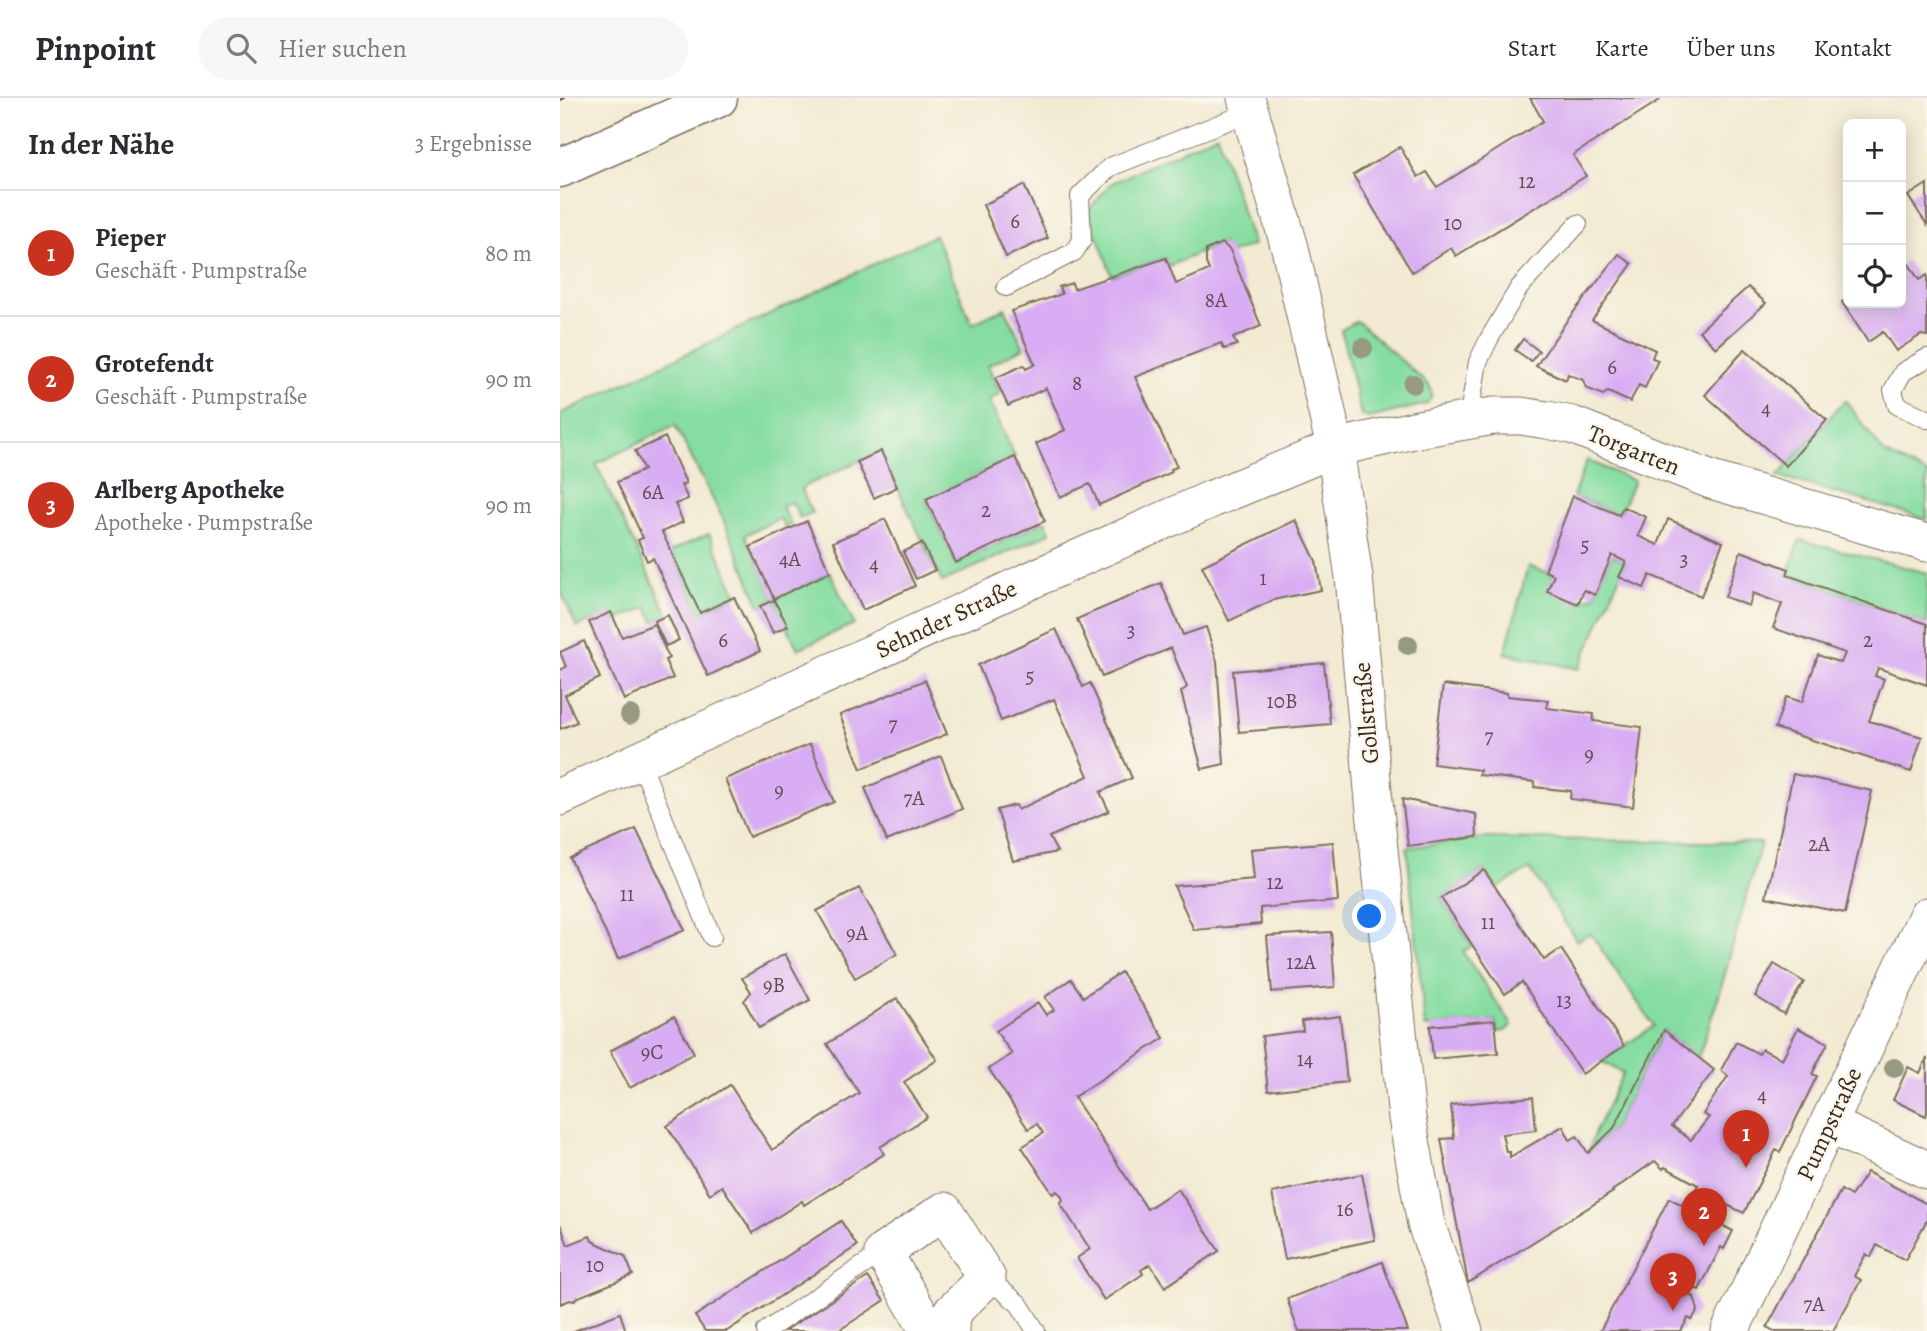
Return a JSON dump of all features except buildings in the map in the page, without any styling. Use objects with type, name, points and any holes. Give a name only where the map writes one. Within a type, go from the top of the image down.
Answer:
[{"type":"main road","points":[[560,168],[718,98]]},
{"type":"street","name":"Gollstraße","points":[[1248,105],[1290,248],[1335,449],[1354,578],[1407,1118],[1426,1224],[1464,1331]]},
{"type":"street","name":"Torgarten","points":[[1335,449],[1468,420],[1521,416],[1572,425],[1711,480],[1927,544]]},
{"type":"street","name":"Sehnder Straße","points":[[560,797],[1077,559],[1212,499],[1335,449]]},
{"type":"street","name":"Pumpstraße","points":[[1730,1331],[1927,916]]},
{"type":"street","points":[[1830,1125],[1927,1170]]},
{"type":"street","points":[[929,1331],[883,1252],[944,1211],[987,1278],[951,1313],[950,1331]]},
{"type":"lane","points":[[1006,287],[1074,252],[1082,240],[1080,196],[1110,167],[1248,105]]},
{"type":"lane","points":[[1468,420],[1478,362],[1489,339],[1519,288],[1578,224]]},
{"type":"lane","points":[[1927,358],[1903,372],[1893,390],[1898,405],[1927,419]]},
{"type":"lane","points":[[640,761],[712,937]]},
{"type":"lane","points":[[766,1331],[883,1252]]},
{"type":"lane","points":[[987,1278],[1019,1304],[1036,1331]]},
{"type":"green space","points":[[1217,134],[1253,245],[1231,253],[1222,243],[1169,266],[1165,258],[1112,276],[1088,211],[1110,184]]},
{"type":"green space","points":[[935,235],[972,324],[1005,308],[1024,348],[988,365],[1000,394],[989,400],[1015,457],[926,500],[956,563],[1045,521],[1050,533],[942,582],[880,451],[801,488],[812,513],[800,518],[792,502],[782,506],[791,525],[785,528],[780,518],[745,535],[774,598],[830,572],[854,624],[798,649],[774,600],[760,606],[725,523],[675,425],[596,464],[668,615],[654,621],[647,607],[615,621],[611,613],[577,627],[560,590],[560,414]]},
{"type":"green space","points":[[1357,321],[1429,385],[1432,396],[1426,404],[1369,418],[1361,415],[1341,330]]},
{"type":"green space","points":[[1845,400],[1884,453],[1927,474],[1927,519],[1778,476]]},
{"type":"green space","points":[[1587,460],[1634,481],[1619,515],[1573,496]]},
{"type":"green space","points":[[709,534],[737,595],[700,613],[671,551]]},
{"type":"green space","points":[[1800,540],[1927,573],[1927,624],[1787,575]]},
{"type":"green space","points":[[1612,555],[1626,562],[1579,669],[1505,653],[1528,566],[1554,575],[1549,591],[1578,603],[1595,595]]},
{"type":"green space","points":[[1483,838],[1761,843],[1719,995],[1698,1058],[1664,1030],[1614,1128],[1588,1153],[1594,1134],[1623,1073],[1601,1061],[1654,1026],[1590,933],[1577,941],[1530,869],[1497,888],[1484,870],[1441,898],[1472,946],[1463,952],[1512,1025],[1505,1031],[1497,1032],[1495,1020],[1425,1027],[1407,848]]},
{"type":"tram line","points":[[560,100],[564,98]]},
{"type":"place","name":"Pieper","points":[[1746,1168]]},
{"type":"place","name":"Grotefendt","points":[[1704,1246]]},
{"type":"place","name":"Arlberg Apotheke","points":[[1673,1311]]}]
